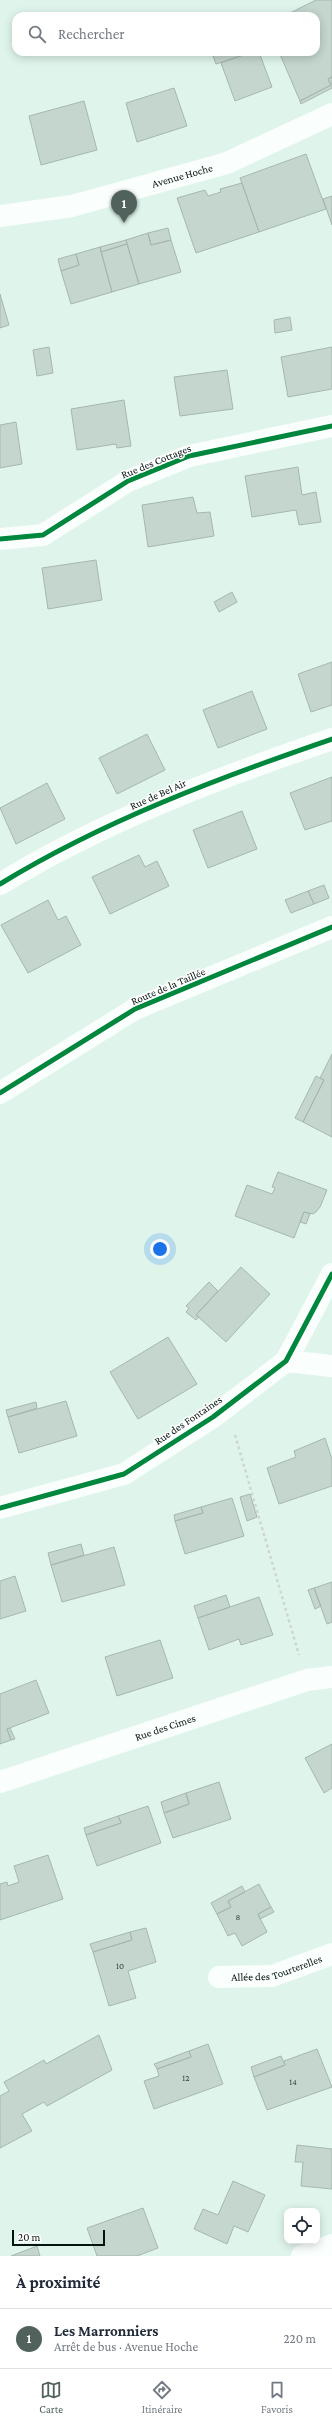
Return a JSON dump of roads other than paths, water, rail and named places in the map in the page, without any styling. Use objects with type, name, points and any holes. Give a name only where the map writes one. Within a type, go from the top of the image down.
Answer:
[{"type":"street","name":"Avenue Hoche","points":[[0,216],[72,206],[227,163],[332,114]]},
{"type":"street","name":"Rue des Cottages","points":[[0,539],[43,535],[128,481],[189,456],[332,426]]},
{"type":"street","name":"Rue de Bel Air","points":[[0,884],[45,857],[216,779],[332,739]]},
{"type":"street","name":"Route de la Taillée","points":[[0,1093],[136,1009],[332,927]]},
{"type":"street","name":"Rue des Fontaines","points":[[0,1508],[124,1474],[227,1406],[286,1361],[332,1274]]},
{"type":"street","points":[[286,1361],[332,1366]]},
{"type":"street","name":"Rue des Cimes","points":[[0,1782],[306,1680],[332,1677]]},
{"type":"street","name":"Allée des Tourterelles","points":[[219,1977],[272,1976],[332,1954]]},
{"type":"street","points":[[302,2256],[332,2245]]},
{"type":"place","name":"Les Marronniers","points":[[124,223]]}]
